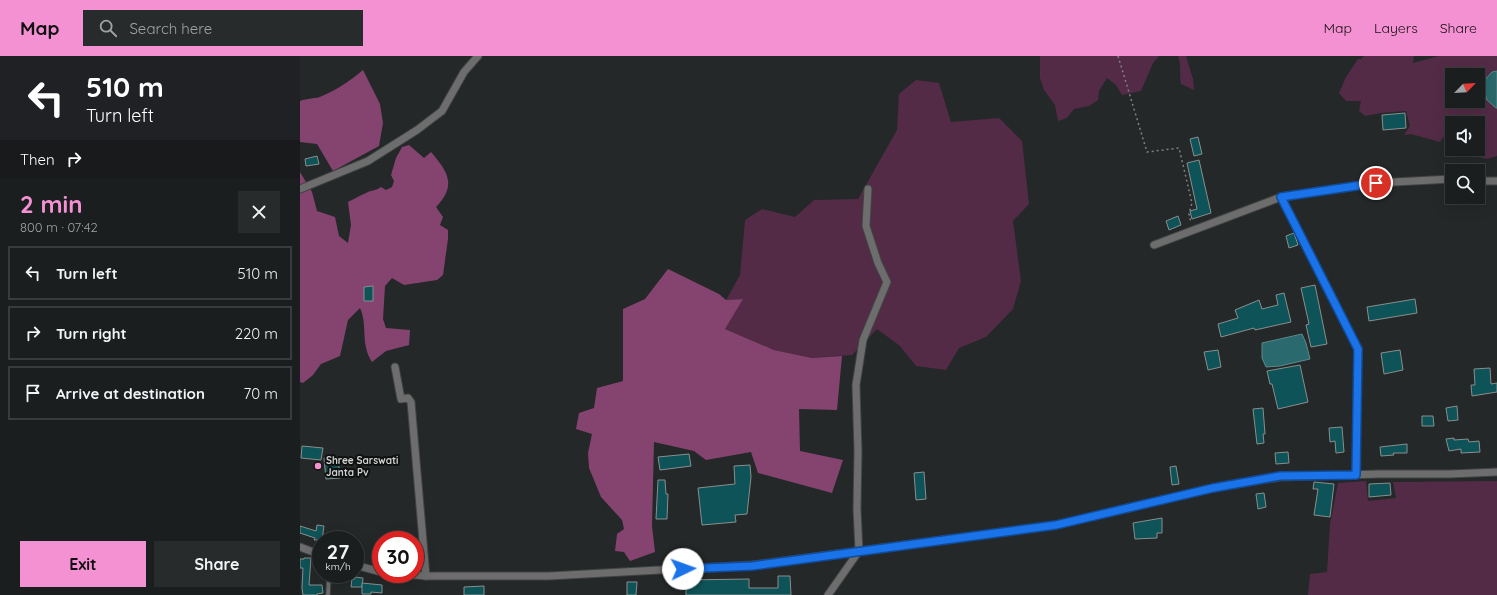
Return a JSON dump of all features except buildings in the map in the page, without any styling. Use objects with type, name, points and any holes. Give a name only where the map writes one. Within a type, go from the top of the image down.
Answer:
[{"type":"street","points":[[300,189],[368,161],[417,130],[442,111],[464,72],[478,56]]},
{"type":"street","points":[[1154,245],[1281,197],[1376,183],[1445,179]]},
{"type":"street","points":[[1485,181],[1497,181]]},
{"type":"street","points":[[828,595],[859,551],[857,509],[858,452],[856,385],[862,340],[887,282],[878,263],[866,226],[868,188]]},
{"type":"street","points":[[395,367],[401,399],[408,398],[411,402],[426,576],[549,576],[752,566],[1056,525],[1213,488],[1273,478],[1497,472]]},
{"type":"street","points":[[300,547],[312,552]]},
{"type":"lane","points":[[1281,197],[1358,349],[1356,475]]},
{"type":"lane","points":[[328,583],[328,595]]},
{"type":"path","points":[[1118,56],[1147,152],[1179,148],[1192,203],[1189,214],[1193,230]]},
{"type":"shaded area","points":[[1040,56],[1159,56],[1153,63],[1141,91],[1122,95],[1116,85],[1107,78],[1099,91],[1098,100],[1089,106],[1074,109],[1067,118],[1058,121],[1055,105],[1044,90],[1040,78]]},
{"type":"shaded area","points":[[1178,56],[1186,56],[1193,79],[1194,90],[1181,84],[1180,63]]},
{"type":"shaded area","points":[[1364,56],[1414,56],[1413,63],[1439,56],[1497,56],[1497,71],[1491,72],[1497,108],[1497,156],[1487,159],[1478,156],[1485,156],[1485,116],[1445,116],[1445,135],[1440,142],[1411,134],[1404,135],[1410,126],[1406,111],[1365,116],[1359,111],[1361,101],[1346,101],[1339,93],[1346,77],[1358,59],[1361,59]]},
{"type":"shaded area","points":[[363,70],[380,104],[383,123],[379,146],[333,171],[317,144],[300,142],[300,101],[328,94]]},
{"type":"shaded area","points":[[916,80],[939,83],[951,122],[999,118],[1022,141],[1029,204],[1013,221],[1021,281],[1013,309],[986,337],[959,348],[946,370],[916,366],[900,346],[877,329],[852,355],[812,358],[774,350],[725,329],[742,299],[726,300],[740,275],[745,220],[762,209],[795,217],[814,200],[858,199],[897,130],[899,94]]},
{"type":"shaded area","points":[[409,145],[424,158],[431,152],[446,172],[448,179],[448,185],[443,199],[436,207],[443,217],[440,225],[448,230],[443,275],[437,280],[404,285],[392,278],[385,286],[383,319],[386,328],[410,330],[409,345],[386,351],[372,362],[366,348],[364,321],[360,308],[348,320],[340,356],[321,364],[313,375],[303,383],[300,382],[300,172],[312,192],[317,211],[335,217],[339,236],[348,243],[351,225],[348,202],[381,187],[386,190],[392,187],[394,181],[391,175],[396,158],[402,147]]},
{"type":"shaded area","points":[[668,269],[719,294],[726,300],[743,299],[725,329],[774,350],[812,358],[842,356],[837,410],[799,409],[800,451],[843,460],[832,493],[758,473],[751,452],[706,460],[694,451],[654,442],[652,526],[655,552],[630,561],[624,552],[615,551],[617,534],[624,529],[622,520],[601,497],[589,468],[588,453],[592,434],[576,429],[579,413],[594,408],[597,388],[623,381],[623,309],[645,299]]},
{"type":"shaded area","points":[[1366,481],[1368,501],[1396,498],[1393,482],[1497,481],[1497,595],[1308,595],[1310,574],[1327,572],[1330,524],[1338,483]]},
{"type":"water","points":[[1497,71],[1497,108],[1487,100],[1485,93],[1485,80],[1492,72]]},
{"type":"water","points":[[1302,334],[1310,359],[1280,366],[1266,367],[1262,358],[1262,343]]},
{"type":"place","name":"Shree Sarswati Janta Pv","points":[[318,466]]},
{"type":"route","points":[[683,569],[752,566],[1056,525],[1213,488],[1280,476],[1356,475],[1358,349],[1281,197],[1376,183]]}]
